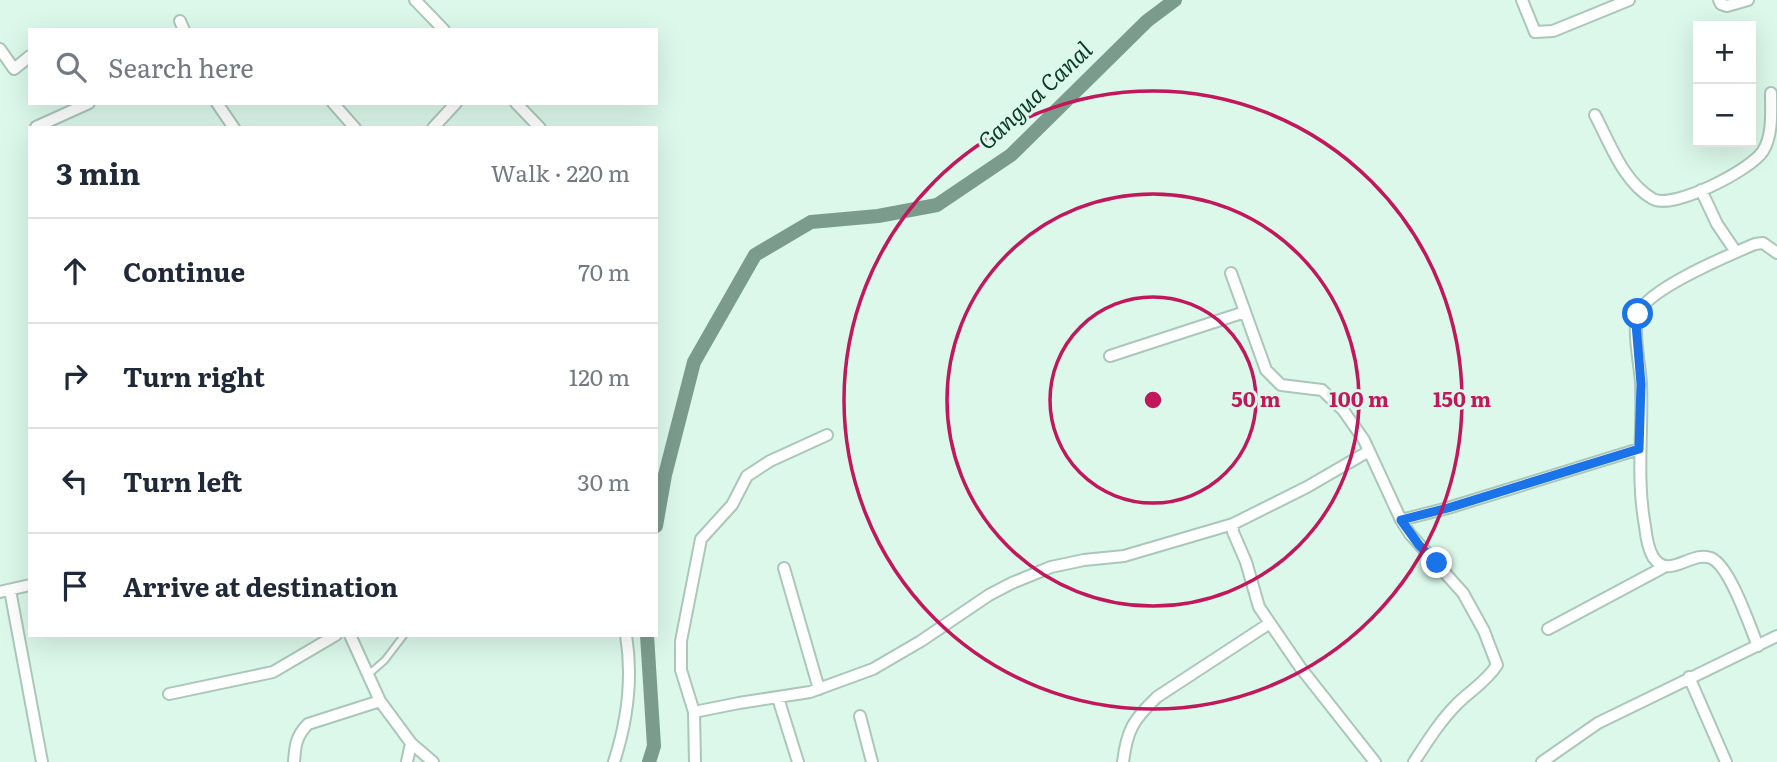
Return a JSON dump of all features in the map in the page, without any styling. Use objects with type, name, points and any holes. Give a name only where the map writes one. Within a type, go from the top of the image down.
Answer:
[{"type":"street","points":[[415,0],[442,28]]},
{"type":"street","points":[[1522,0],[1535,32],[1544,33],[1629,0]]},
{"type":"street","points":[[1719,0],[1727,6],[1748,0]]},
{"type":"street","points":[[0,49],[14,69],[28,58]]},
{"type":"street","points":[[1595,115],[1627,174],[1645,194],[1656,201],[1664,202],[1701,190],[1750,166],[1764,149],[1771,124],[1771,93]]},
{"type":"street","points":[[38,126],[85,105]]},
{"type":"street","points":[[218,105],[233,126]]},
{"type":"street","points":[[335,105],[353,126]]},
{"type":"street","points":[[435,126],[454,105]]},
{"type":"street","points":[[518,105],[538,126]]},
{"type":"street","points":[[1701,190],[1717,224],[1736,252]]},
{"type":"street","points":[[1664,567],[1651,553],[1642,512],[1639,449],[1641,384],[1636,324],[1638,314],[1656,293],[1736,252],[1763,243],[1777,253]]},
{"type":"street","points":[[1231,273],[1271,377],[1281,384],[1322,390],[1343,410],[1369,450],[1401,520],[1419,545],[1464,593],[1493,651],[1497,665],[1490,676],[1458,703],[1413,762]]},
{"type":"street","points":[[1110,356],[1245,312]]},
{"type":"street","points":[[695,762],[694,712],[681,670],[681,641],[701,540],[732,505],[747,475],[770,461],[827,435]]},
{"type":"street","points":[[1401,520],[1639,449]]},
{"type":"street","points":[[694,712],[819,689],[873,669],[921,641],[989,595],[1051,567],[1124,556],[1233,524],[1369,450]]},
{"type":"street","points":[[1233,524],[1233,532],[1246,562],[1259,607],[1300,667],[1375,762]]},
{"type":"street","points":[[1548,629],[1664,567],[1701,557],[1713,559],[1721,566],[1738,597],[1758,646]]},
{"type":"street","points":[[784,568],[819,689]]},
{"type":"street","points":[[28,585],[5,591],[42,762]]},
{"type":"street","points":[[1123,762],[1126,737],[1143,711],[1157,697],[1270,623]]},
{"type":"street","points":[[1542,762],[1598,723],[1777,636]]},
{"type":"street","points":[[169,694],[273,671],[332,637]]},
{"type":"street","points":[[351,637],[380,701],[411,743],[433,762]]},
{"type":"street","points":[[614,762],[627,706],[626,637]]},
{"type":"street","points":[[1689,677],[1726,762]]},
{"type":"street","points":[[778,698],[798,762]]},
{"type":"street","points":[[294,762],[295,744],[300,732],[308,724],[380,701]]},
{"type":"street","points":[[860,716],[872,762]]},
{"type":"street","points":[[407,762],[411,743]]},
{"type":"lane","points":[[367,676],[385,660],[402,637]]},
{"type":"waterway","name":"Gangua Canal","points":[[658,515],[665,475],[694,362],[755,255],[811,222],[878,216],[937,205],[1011,155],[1147,21],[1175,0]]},
{"type":"waterway","name":"Gangua Canal","points":[[647,637],[654,746],[649,762]]},
{"type":"route","points":[[1437,563],[1419,545],[1401,520],[1639,449],[1641,384],[1636,324],[1638,314]]}]
